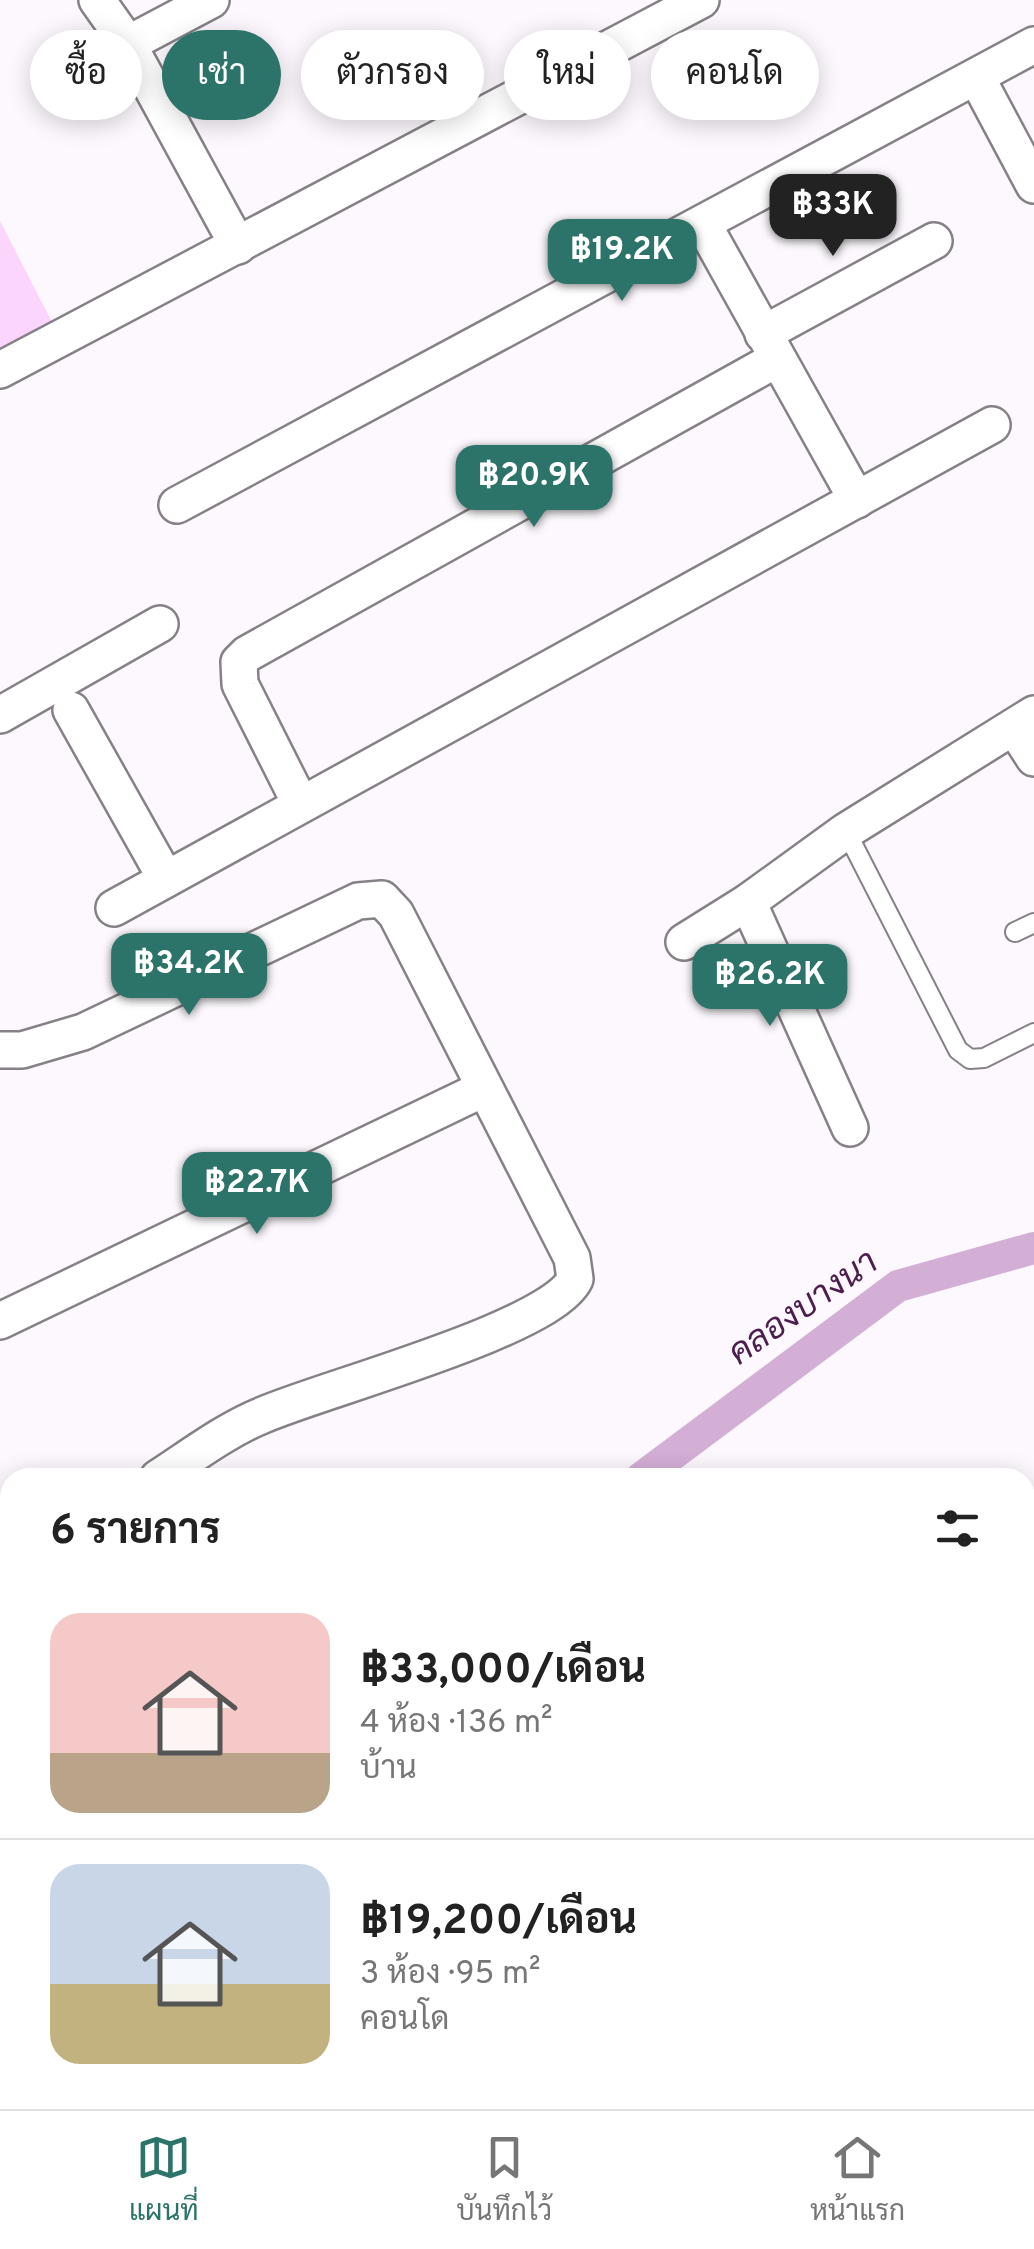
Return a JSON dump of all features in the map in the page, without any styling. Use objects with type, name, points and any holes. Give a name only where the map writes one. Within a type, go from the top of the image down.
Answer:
[{"type":"street","points":[[97,0],[118,30]]},
{"type":"street","points":[[142,37],[211,0]]},
{"type":"street","points":[[0,370],[701,0]]},
{"type":"street","points":[[177,505],[1034,44]]},
{"type":"street","points":[[142,70],[238,246]]},
{"type":"street","points":[[977,78],[1034,185]]},
{"type":"street","points":[[703,224],[857,500]]},
{"type":"street","points":[[300,803],[240,684],[239,662],[246,654],[770,346],[934,240]]},
{"type":"street","points":[[114,908],[992,425]]},
{"type":"street","points":[[0,716],[160,624]]},
{"type":"street","points":[[72,710],[166,878]]},
{"type":"street","points":[[684,942],[748,902],[846,831],[1024,720],[1034,758]]},
{"type":"street","points":[[0,1050],[22,1050],[83,1032],[372,898],[382,899],[396,914],[572,1258],[575,1280],[558,1300],[452,1350],[260,1416],[174,1468]]},
{"type":"street","points":[[748,902],[850,1128]]},
{"type":"street","points":[[0,1321],[483,1089]]},
{"type":"lane","points":[[846,831],[958,1050],[970,1059],[984,1058],[1034,1033]]},
{"type":"lane","points":[[1015,932],[1034,923]]},
{"type":"shaded area","points":[[0,221],[52,322],[0,348]]},
{"type":"waterway","name":"คลองบางนา","points":[[654,1468],[898,1286],[1034,1248]]}]
